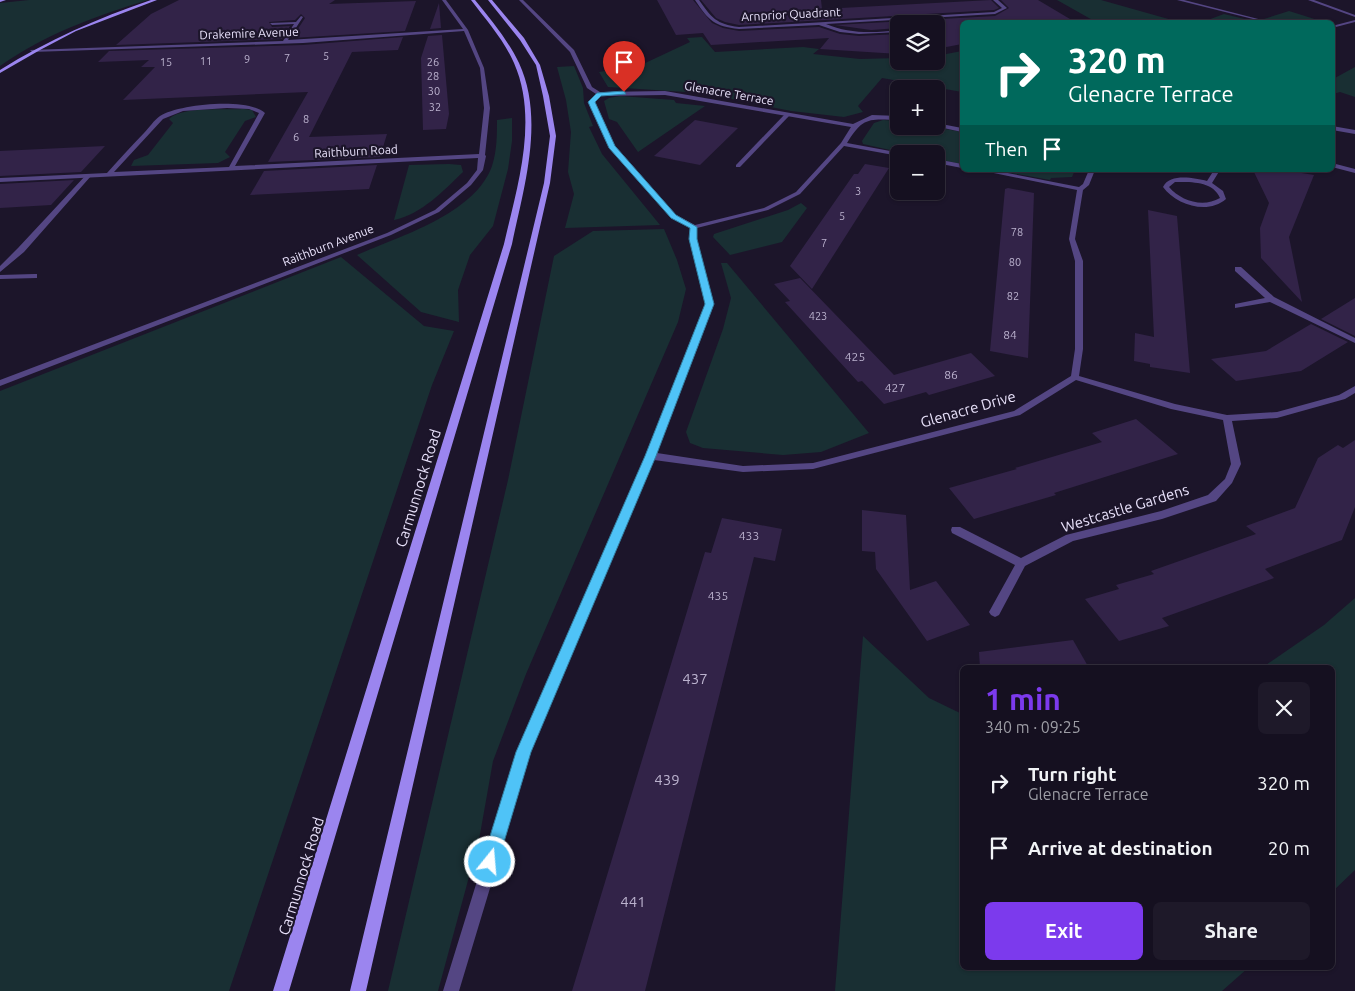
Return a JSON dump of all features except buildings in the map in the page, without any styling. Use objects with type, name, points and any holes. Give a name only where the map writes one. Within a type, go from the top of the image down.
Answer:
[{"type":"main road","points":[[0,1],[4,0]]},
{"type":"main road","points":[[0,72],[32,51],[95,20],[155,0]]},
{"type":"main road","name":"Carmunnock Road","points":[[281,991],[508,244],[520,186],[529,128],[527,103],[521,73],[504,41],[473,0]]},
{"type":"main road","points":[[358,991],[547,183],[553,136],[546,96],[538,66],[522,39],[490,0]]},
{"type":"street","name":"Raithburn Avenue","points":[[0,383],[389,234],[437,211],[469,184],[480,170],[482,156],[487,108],[482,68],[466,30],[444,0]]},
{"type":"street","points":[[521,0],[572,51],[590,88],[599,94],[592,102],[612,147],[674,216],[694,227],[766,209],[798,193],[843,144],[854,126],[872,117],[890,118]]},
{"type":"street","name":"Arnprior Quadrant","points":[[697,0],[710,20],[719,26],[739,28],[890,19]]},
{"type":"street","name":"Arnprior Quadrant","points":[[945,16],[995,13],[1005,8],[995,0]]},
{"type":"street","points":[[1179,0],[1260,20]]},
{"type":"street","points":[[1310,0],[1355,16]]},
{"type":"street","points":[[285,41],[301,18]]},
{"type":"street","points":[[1335,26],[1355,21]]},
{"type":"street","points":[[272,24],[298,23]]},
{"type":"street","points":[[819,23],[834,30],[890,32]]},
{"type":"street","name":"Drakemire Avenue","points":[[32,51],[416,35],[466,30]]},
{"type":"street","name":"Glenacre Terrace","points":[[599,94],[665,94],[854,126]]},
{"type":"street","points":[[109,174],[161,118],[172,113],[186,109],[240,106],[256,108],[262,113],[231,168]]},
{"type":"street","points":[[738,166],[787,115]]},
{"type":"street","points":[[945,127],[960,130]]},
{"type":"street","points":[[1335,128],[1355,132]]},
{"type":"street","points":[[843,144],[890,152]]},
{"type":"street","name":"Raithburn Road","points":[[0,180],[482,156]]},
{"type":"street","points":[[945,163],[960,166]]},
{"type":"street","points":[[1335,166],[1355,171]]},
{"type":"street","points":[[992,172],[1080,189],[1086,185],[1091,172]]},
{"type":"street","points":[[1208,184],[1216,172]]},
{"type":"street","points":[[0,270],[21,250],[88,176]]},
{"type":"street","points":[[1180,180],[1208,184],[1222,194],[1223,199],[1210,204],[1199,204],[1176,197],[1166,187],[1168,183],[1180,180]]},
{"type":"street","points":[[1080,189],[1072,239],[1079,262],[1079,349],[1075,377],[1174,407],[1228,418],[1277,415],[1342,397],[1355,389]]},
{"type":"street","points":[[451,991],[524,752],[651,456],[710,304],[693,239],[694,227]]},
{"type":"street","points":[[1238,269],[1271,299],[1355,341]]},
{"type":"street","points":[[0,277],[34,276]]},
{"type":"street","points":[[1238,306],[1271,299]]},
{"type":"street","name":"Glenacre Drive","points":[[651,456],[743,469],[813,466],[1017,413],[1075,377]]},
{"type":"street","name":"Westcastle Gardens","points":[[1021,563],[1070,538],[1162,516],[1212,498],[1229,481],[1236,464],[1228,418]]},
{"type":"street","points":[[956,530],[1021,563],[996,612]]},
{"type":"green space","points":[[29,0],[148,0],[53,35],[0,66],[0,3]]},
{"type":"green space","points":[[1057,0],[1101,0],[1172,20],[1092,20]]},
{"type":"green space","points":[[1289,11],[1318,20],[1268,20],[1264,19]]},
{"type":"green space","points":[[1224,14],[1249,20],[1208,20]]},
{"type":"green space","points":[[702,37],[715,52],[803,47],[819,49],[813,54],[860,59],[890,58],[890,70],[945,70],[945,54],[960,51],[960,92],[945,89],[945,80],[893,80],[882,78],[858,106],[863,112],[844,117],[791,111],[701,93],[608,87],[599,72],[641,65],[690,42],[687,38]]},
{"type":"green space","points":[[574,66],[583,88],[584,103],[593,126],[589,127],[602,154],[660,225],[565,228],[574,194],[568,172],[571,132],[566,100],[557,67]]},
{"type":"green space","points":[[1355,67],[1355,97],[1340,92],[1335,93],[1335,78]]},
{"type":"green space","points":[[620,96],[674,100],[676,103],[705,106],[638,152],[617,122],[609,119],[604,101]]},
{"type":"green space","points":[[193,110],[252,110],[256,117],[245,121],[225,152],[230,157],[218,163],[131,166],[134,160],[148,155],[173,123],[169,119],[175,115]]},
{"type":"green space","points":[[512,118],[512,141],[508,169],[493,226],[470,255],[458,290],[459,322],[421,312],[357,255],[434,221],[470,197],[483,183],[492,166],[496,149],[497,120]]},
{"type":"green space","points":[[883,120],[890,120],[890,135],[945,135],[945,129],[960,132],[960,164],[945,161],[945,145],[890,145],[890,150],[863,144],[862,141],[874,123]]},
{"type":"green space","points":[[409,165],[461,165],[463,172],[423,207],[414,213],[394,220]]},
{"type":"green space","points":[[1006,172],[1074,172],[1072,177],[1051,178],[1050,180]]},
{"type":"green space","points":[[801,203],[807,208],[782,242],[730,255],[713,237],[714,234],[788,210]]},
{"type":"green space","points":[[664,229],[677,260],[686,289],[678,322],[526,674],[493,761],[479,840],[438,991],[388,991],[508,480],[554,256],[593,231]]},
{"type":"green space","points":[[341,257],[424,326],[454,331],[432,385],[229,991],[0,991],[0,391]]},
{"type":"green space","points":[[721,263],[727,263],[869,433],[821,452],[783,455],[703,448],[690,443],[686,432],[723,329],[731,298]]},
{"type":"green space","points":[[1355,598],[1355,870],[1335,889],[1335,665],[1266,665],[1324,625]]},
{"type":"green space","points":[[863,636],[929,698],[960,713],[960,970],[1246,970],[1222,991],[835,991]]},
{"type":"route","points":[[490,862],[524,752],[651,456],[710,304],[693,239],[694,227],[674,216],[612,147],[592,102],[599,94],[624,92]]}]
